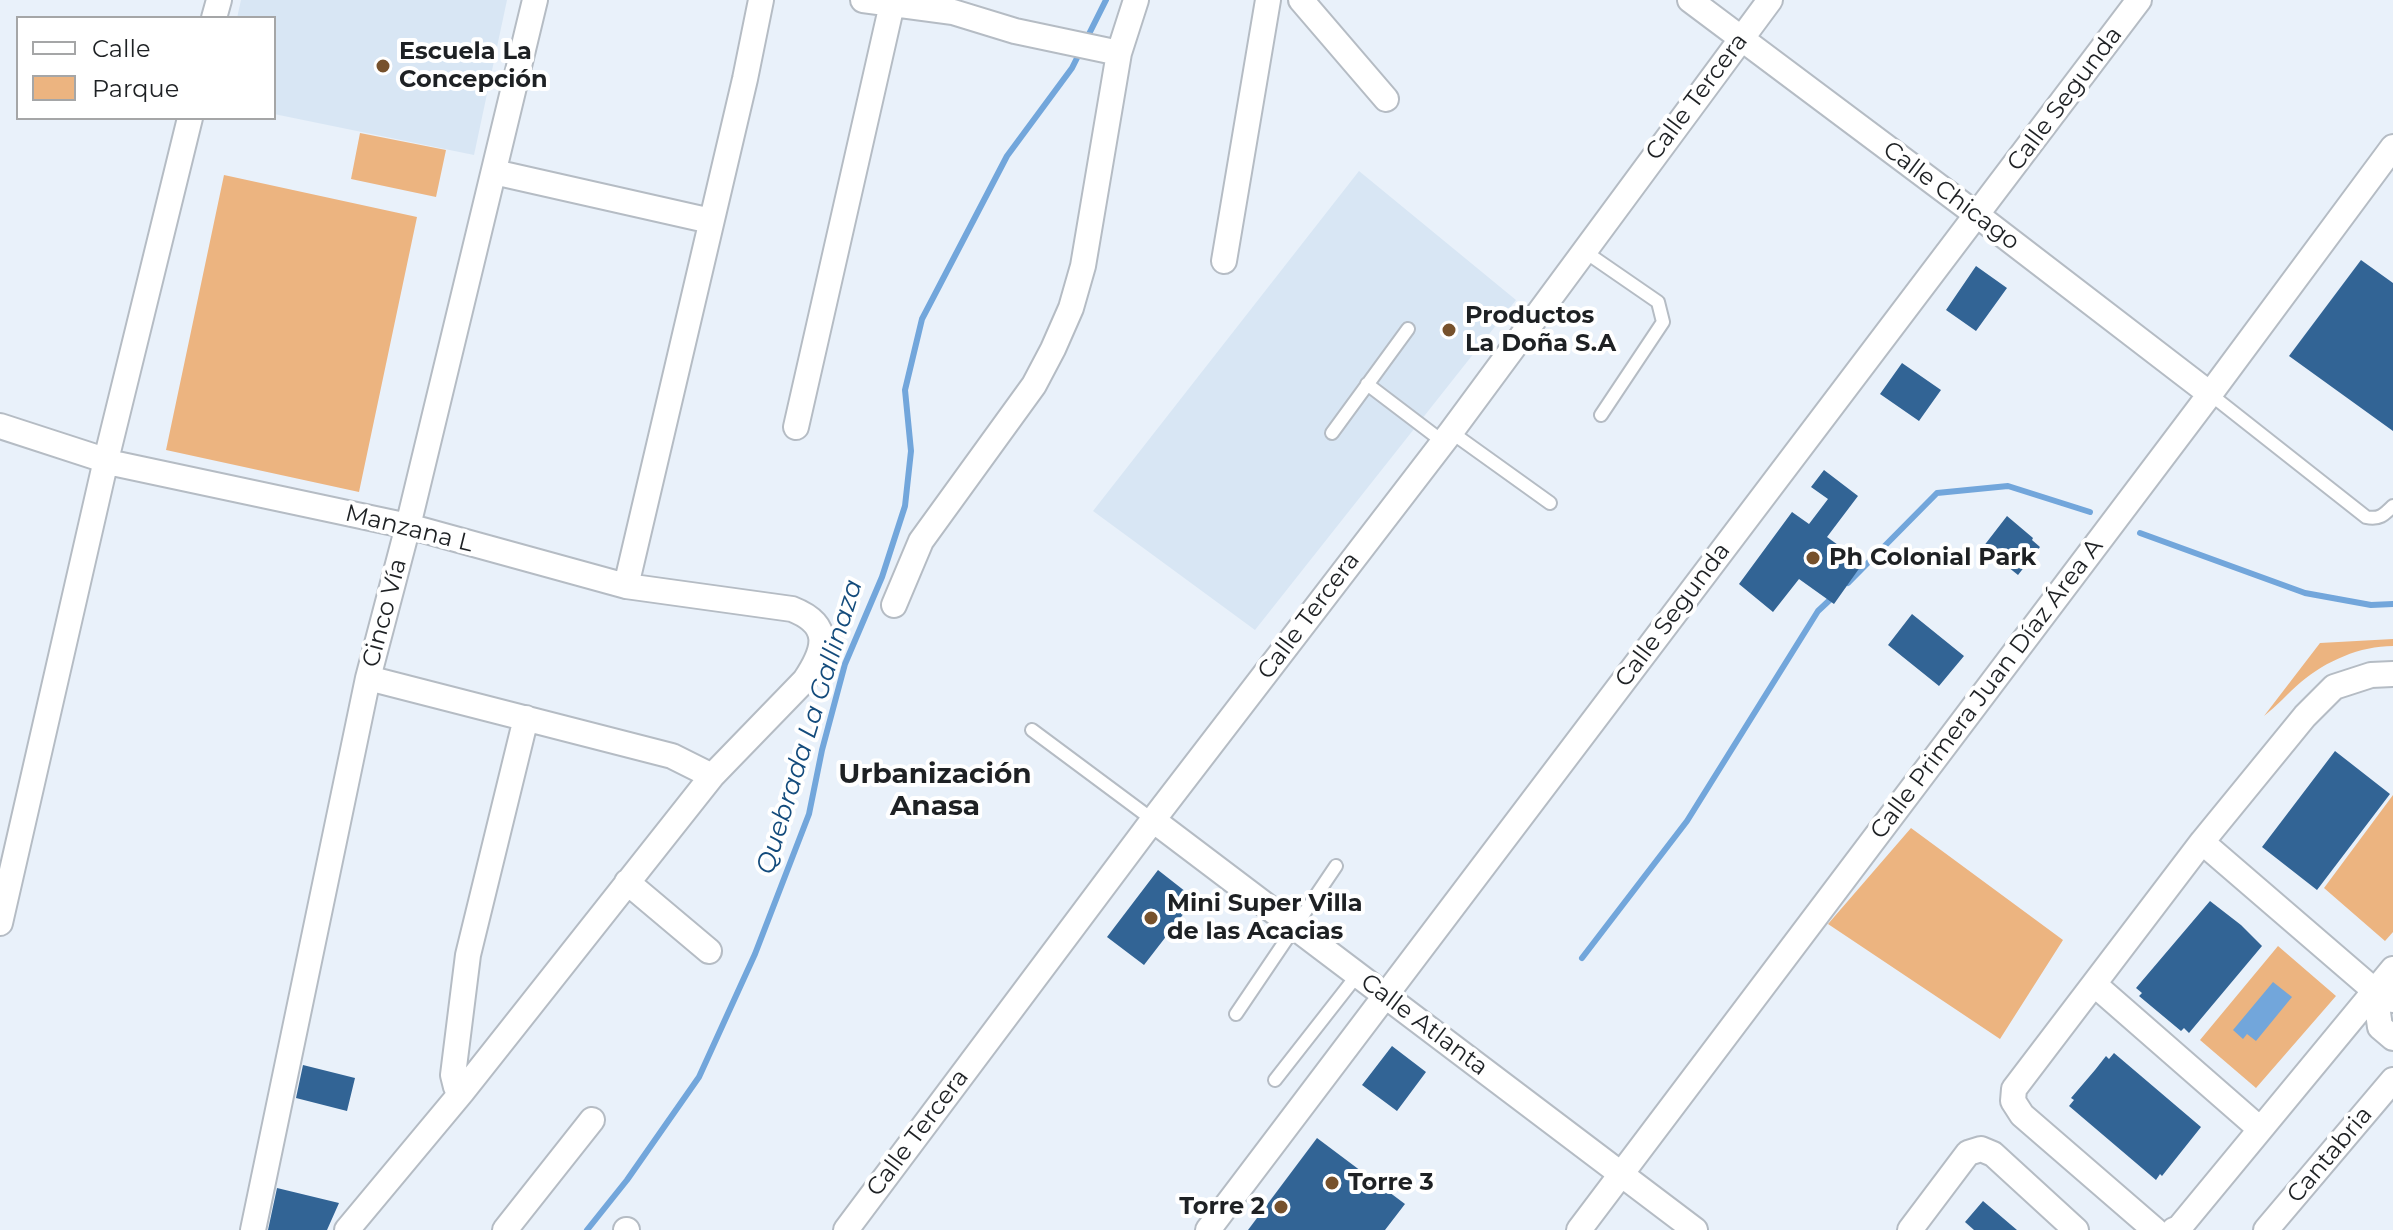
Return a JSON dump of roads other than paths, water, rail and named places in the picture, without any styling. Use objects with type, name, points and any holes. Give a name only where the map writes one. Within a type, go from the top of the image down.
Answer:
[{"type":"street","name":"Cinco Vía","points":[[253,1230],[368,678],[408,526],[535,0]]},
{"type":"street","points":[[626,586],[761,0]]},
{"type":"street","points":[[863,0],[953,12],[1015,31],[1110,51]]},
{"type":"street","points":[[894,605],[921,541],[1034,385],[1071,308],[1083,266],[1110,51],[1136,0]]},
{"type":"street","points":[[1224,261],[1268,0]]},
{"type":"street","points":[[1301,0],[1386,99]]},
{"type":"street","name":"Calle Chicago","points":[[1690,0],[2210,394]]},
{"type":"street","name":"Calle Tercera","points":[[846,1230],[1153,820],[1447,436],[1770,0]]},
{"type":"street","name":"Calle Segunda","points":[[1208,1230],[2139,0]]},
{"type":"street","points":[[796,427],[892,4]]},
{"type":"street","points":[[0,923],[119,464],[190,120]]},
{"type":"street","name":"Calle Primera Juan Díaz Área A","points":[[1579,1230],[2393,147]]},
{"type":"street","points":[[494,172],[711,221]]},
{"type":"street","name":"Manzana L","points":[[0,426],[119,464],[408,526],[626,586],[792,609],[806,614],[817,624],[821,635],[817,662],[805,680],[712,776]]},
{"type":"street","points":[[2155,1230],[2022,1115],[2013,1101],[2014,1089],[2202,842],[2305,716],[2334,687],[2371,675],[2393,674]]},
{"type":"street","points":[[347,1230],[462,1092],[712,776],[672,756],[368,678]]},
{"type":"street","points":[[462,1092],[456,1087],[453,1075],[468,955],[526,718]]},
{"type":"street","name":"Calle Atlanta","points":[[1153,820],[1695,1230]]},
{"type":"street","points":[[2202,842],[2389,982]]},
{"type":"street","points":[[627,882],[709,951]]},
{"type":"street","points":[[2389,982],[2380,1027],[2393,1038]]},
{"type":"street","points":[[2174,1230],[2179,1228],[2260,1129],[2389,982]]},
{"type":"street","points":[[2094,984],[2260,1129]]},
{"type":"street","name":"Cantabria","points":[[2266,1230],[2393,1080]]},
{"type":"street","points":[[505,1230],[592,1120]]},
{"type":"street","points":[[1910,1230],[1968,1153],[1981,1149],[1993,1154],[2076,1230]]},
{"type":"lane","points":[[1584,251],[1658,302],[1662,312],[1663,322],[1601,415]]},
{"type":"lane","points":[[1332,433],[1408,329]]},
{"type":"lane","points":[[1367,384],[1550,503]]},
{"type":"lane","points":[[2210,394],[2366,517],[2375,519],[2385,515],[2393,506]]},
{"type":"lane","points":[[1032,730],[1153,820]]},
{"type":"lane","points":[[1236,1014],[1336,866]]},
{"type":"lane","points":[[1275,1080],[1358,974]]},
{"type":"water","points":[[2273,982],[2292,997],[2256,1041],[2247,1034],[2243,1039],[2233,1030]]},
{"type":"waterway","name":"Quebrada La Gallinaza","points":[[1086,40],[1106,0]]},
{"type":"waterway","name":"Quebrada La Gallinaza","points":[[587,1230],[627,1180],[699,1077],[755,954],[809,814],[845,664],[882,577],[905,506],[911,451],[905,390],[922,319],[1007,156],[1072,68],[1081,50]]},
{"type":"waterway","points":[[1848,583],[1937,493],[2008,486],[2090,512]]},
{"type":"waterway","points":[[2140,533],[2305,593],[2371,605],[2393,604]]},
{"type":"waterway","points":[[1582,958],[1687,821],[1818,611],[1834,596]]},
{"type":"place","name":"Escuela La Concepción","points":[[383,66]]},
{"type":"place","name":"Productos La Doña S.A","points":[[1449,330]]},
{"type":"place","name":"Ph Colonial Park","points":[[1813,558]]},
{"type":"place","name":"Mini Super Villa de las Acacias","points":[[1151,918]]},
{"type":"place","name":"Torre 3","points":[[1332,1183]]},
{"type":"place","name":"Torre 2","points":[[1281,1207]]},
{"type":"district","name":"Urbanización Anasa","points":[[935,791]]}]
